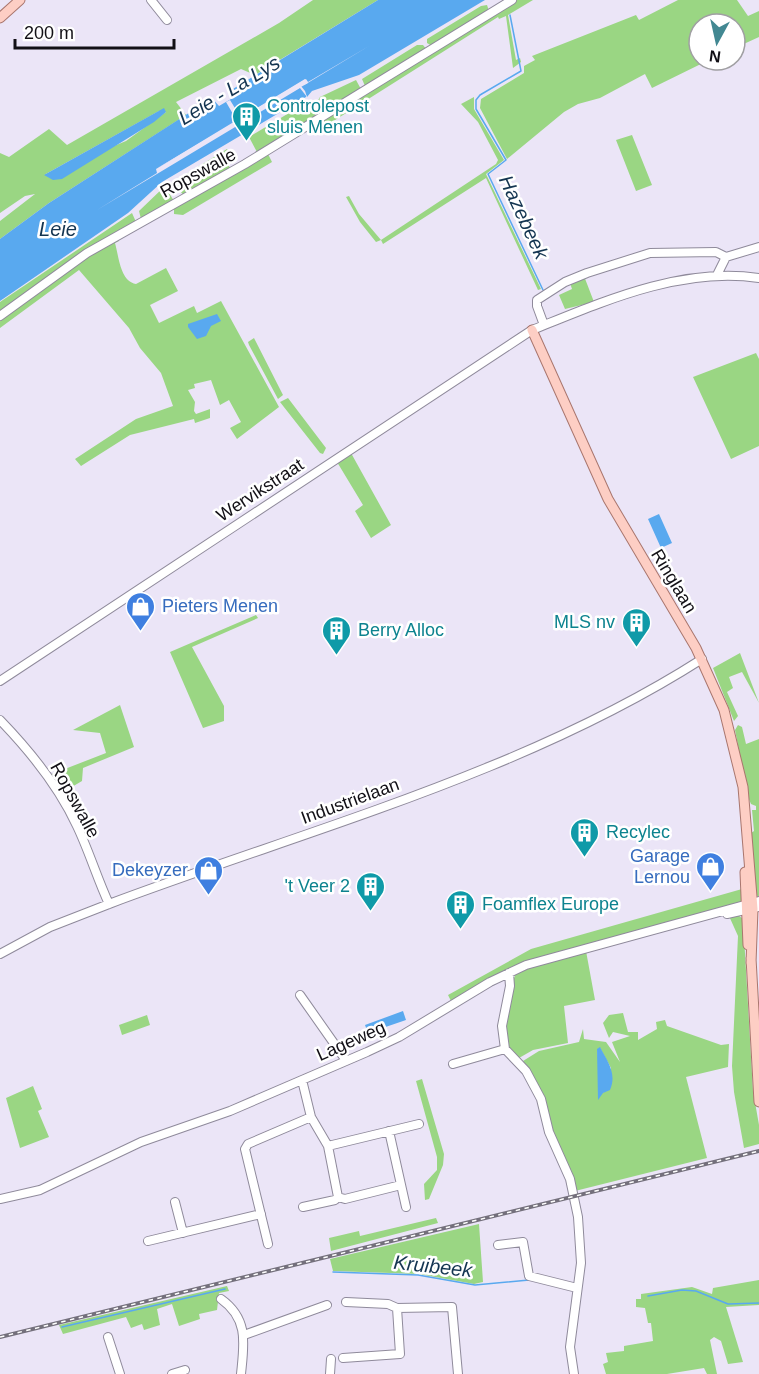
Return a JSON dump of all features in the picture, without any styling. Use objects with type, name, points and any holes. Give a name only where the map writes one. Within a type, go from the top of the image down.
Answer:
[{"type":"main road","points":[[0,18],[20,0]]},
{"type":"main road","name":"Ringlaan","points":[[538,327],[608,499],[702,659],[724,710],[738,757],[744,797],[753,906],[751,963],[759,1102]]},
{"type":"street","points":[[151,0],[167,20]]},
{"type":"street","name":"Ropswalle","points":[[0,316],[87,253],[245,164],[512,0]]},
{"type":"street","points":[[538,327],[537,300],[565,282],[587,273],[656,252],[716,252],[726,257],[759,247]]},
{"type":"street","points":[[717,275],[726,257]]},
{"type":"street","name":"Wervikstraat","points":[[0,681],[538,327],[651,288],[717,275],[759,278]]},
{"type":"street","name":"Industrielaan","points":[[0,954],[50,927],[109,904],[499,763],[594,720],[702,659]]},
{"type":"street","name":"Ropswalle","points":[[0,720],[34,758],[57,790],[76,824],[109,904]]},
{"type":"street","name":"Lageweg","points":[[0,1198],[40,1190],[141,1142],[230,1111],[302,1080],[399,1037],[526,965],[753,906]]},
{"type":"street","points":[[509,973],[510,986],[502,1026],[505,1048],[519,1062],[537,1089],[549,1132],[570,1179],[581,1243],[570,1347],[574,1374]]},
{"type":"street","points":[[300,995],[345,1059]]},
{"type":"street","points":[[453,1064],[505,1048]]},
{"type":"street","points":[[302,1080],[311,1117],[328,1146],[338,1197]]},
{"type":"street","points":[[268,1245],[245,1149],[248,1144],[311,1117]]},
{"type":"street","points":[[328,1146],[419,1124]]},
{"type":"street","points":[[389,1131],[406,1208]]},
{"type":"street","points":[[338,1197],[345,1199],[401,1185]]},
{"type":"street","points":[[303,1207],[335,1200],[338,1197]]},
{"type":"street","points":[[175,1202],[183,1233]]},
{"type":"street","points":[[148,1241],[261,1214]]},
{"type":"street","points":[[498,1245],[523,1242],[529,1276],[577,1288]]},
{"type":"street","points":[[221,1299],[233,1307],[244,1335],[241,1374]]},
{"type":"street","points":[[346,1302],[388,1304],[397,1308],[452,1307],[458,1374]]},
{"type":"street","points":[[244,1335],[327,1305]]},
{"type":"street","points":[[344,1358],[400,1354],[397,1308]]},
{"type":"street","points":[[108,1337],[120,1374]]},
{"type":"street","points":[[330,1374],[331,1359]]},
{"type":"street","points":[[172,1374],[185,1370]]},
{"type":"green space","points":[[313,0],[378,0],[255,75],[241,69],[176,102],[186,115],[49,203],[0,239],[0,221],[35,194],[25,196],[0,213],[0,153],[9,157],[49,129],[67,145],[279,23]],"holes":[[[159,111],[166,112],[126,141],[44,175]]]},
{"type":"green space","points":[[516,0],[533,0],[508,15],[516,60],[520,58],[521,62],[513,68],[506,16],[499,19],[498,17],[313,134],[310,128]]},
{"type":"green space","points":[[678,0],[737,0],[745,12],[687,12],[687,71],[652,88],[645,74],[600,98],[578,104],[564,112],[507,159],[480,108],[481,99],[524,73],[524,66],[535,60],[532,56],[636,15],[639,20]]},
{"type":"green space","points":[[487,5],[489,11],[432,46],[427,43],[427,39],[481,6]]},
{"type":"green space","points":[[759,11],[759,37],[747,42],[747,15]]},
{"type":"green space","points":[[417,45],[423,45],[427,50],[365,86],[362,79]]},
{"type":"green space","points":[[356,80],[362,91],[322,113],[316,104],[320,97]]},
{"type":"green space","points":[[474,97],[474,109],[504,160],[486,174],[541,289],[538,290],[486,178],[383,244],[381,240],[496,164],[498,160],[478,122],[461,104]]},
{"type":"green space","points":[[304,104],[316,115],[315,118],[257,152],[249,137]]},
{"type":"green space","points":[[632,135],[652,185],[636,191],[616,140]]},
{"type":"green space","points":[[227,149],[232,156],[226,160],[230,168],[184,196],[177,187],[180,178]]},
{"type":"green space","points":[[268,154],[272,162],[183,215],[174,214],[174,207]]},
{"type":"green space","points":[[164,187],[172,190],[169,193],[174,201],[141,219],[139,211]]},
{"type":"green space","points":[[349,196],[359,214],[381,240],[376,242],[360,222],[346,197]]},
{"type":"green space","points":[[132,213],[136,222],[114,234],[119,241],[115,243],[123,273],[136,284],[166,268],[178,291],[150,305],[159,323],[194,306],[197,313],[221,301],[279,407],[237,439],[230,428],[241,422],[229,400],[220,405],[211,380],[194,384],[195,388],[188,390],[195,402],[194,411],[196,414],[210,409],[210,418],[195,423],[194,419],[130,435],[81,466],[75,459],[136,419],[173,406],[161,373],[140,348],[129,328],[79,270],[0,328],[0,321],[28,300],[24,294],[0,312],[0,302]]},
{"type":"green space","points":[[584,276],[594,302],[565,309],[559,295],[572,289],[570,283]]},
{"type":"green space","points":[[254,338],[283,395],[278,399],[249,345],[248,342]]},
{"type":"green space","points":[[756,353],[759,359],[759,446],[731,459],[693,377]]},
{"type":"green space","points":[[288,398],[326,448],[323,454],[280,402]]},
{"type":"green space","points":[[351,453],[391,525],[371,538],[355,511],[363,505],[337,462]]},
{"type":"green space","points":[[256,615],[258,618],[192,647],[224,706],[224,721],[203,728],[170,652]]},
{"type":"green space","points":[[740,653],[759,703],[742,672],[729,677],[733,688],[727,692],[738,716],[734,721],[713,668]]},
{"type":"green space","points":[[120,705],[134,747],[83,768],[82,781],[65,791],[52,774],[106,753],[100,733],[73,730]]},
{"type":"green space","points":[[738,725],[742,727],[746,744],[759,739],[759,897],[755,894],[751,833],[754,831],[752,810],[756,810],[756,806],[751,804],[748,797],[735,730]]},
{"type":"green space","points":[[742,889],[741,904],[516,965],[451,1001],[448,995],[531,949]]},
{"type":"green space","points":[[738,915],[743,919],[753,1091],[759,1125],[759,1144],[744,1148],[732,1066],[738,936],[729,916]]},
{"type":"green space","points":[[586,951],[595,1000],[564,1006],[568,1043],[533,1050],[519,1058],[511,1050],[505,1030],[507,1008],[515,975],[521,970]]},
{"type":"green space","points":[[623,1013],[628,1032],[638,1032],[638,1040],[657,1029],[656,1022],[665,1020],[667,1026],[721,1045],[729,1044],[728,1067],[686,1077],[707,1158],[575,1191],[523,1061],[539,1051],[579,1042],[583,1029],[584,1039],[606,1042],[620,1062],[612,1042],[630,1036],[613,1032],[609,1038],[603,1023],[609,1015]],"holes":[[[600,1048],[611,1068],[603,1093],[597,1050]]]},
{"type":"green space","points":[[147,1015],[150,1025],[122,1035],[119,1025]]},
{"type":"green space","points":[[422,1079],[444,1154],[443,1165],[429,1199],[425,1200],[424,1184],[437,1170],[437,1157],[416,1081]]},
{"type":"green space","points":[[33,1086],[42,1109],[38,1111],[49,1137],[20,1148],[6,1098]]},
{"type":"green space","points":[[436,1218],[438,1223],[331,1251],[329,1238],[359,1231],[360,1236]]},
{"type":"green space","points":[[479,1224],[483,1282],[474,1284],[419,1274],[333,1271],[330,1259]]},
{"type":"green space","points":[[759,1280],[759,1305],[726,1307],[743,1362],[728,1364],[721,1341],[714,1337],[710,1340],[717,1374],[707,1374],[704,1368],[667,1374],[606,1374],[603,1364],[608,1362],[606,1353],[624,1351],[624,1346],[653,1341],[651,1323],[648,1323],[645,1308],[636,1307],[636,1299],[641,1299],[641,1294],[692,1287],[712,1294],[713,1288]]},
{"type":"green space","points":[[227,1286],[229,1291],[219,1293],[217,1310],[199,1314],[200,1319],[179,1326],[172,1304],[157,1309],[160,1325],[144,1330],[142,1324],[131,1328],[126,1317],[63,1334],[59,1325]]},
{"type":"water","name":"Leie","points":[[378,0],[485,0],[359,75],[312,91],[307,97],[306,95],[162,182],[128,213],[0,301],[0,239],[49,203],[212,98],[219,106],[231,99],[228,92]],"holes":[[[305,79],[308,83],[156,169]]]},
{"type":"water","points":[[164,108],[166,112],[154,122],[62,179],[53,180],[44,175]]},
{"type":"water","points":[[217,314],[221,321],[211,326],[206,336],[197,339],[188,324]]},
{"type":"water","points":[[659,514],[672,543],[661,548],[648,519]]},
{"type":"water","points":[[403,1011],[406,1020],[368,1033],[365,1025]]},
{"type":"water","points":[[600,1047],[611,1068],[613,1079],[610,1090],[603,1093],[598,1100],[597,1049]]},
{"type":"pier","points":[[369,46],[306,84],[301,86],[307,97],[300,88],[97,210],[157,173],[156,169],[237,121],[226,102],[230,100],[241,118],[306,79],[308,82]]},
{"type":"waterway","name":"Hazebeek","points":[[510,15],[521,71],[480,95],[476,100],[476,109],[506,160],[488,174],[543,290]]},
{"type":"waterway","name":"Kruibeek","points":[[333,1272],[418,1275],[475,1285],[529,1280]]},
{"type":"waterway","name":"Kruibeek","points":[[62,1327],[225,1289]]},
{"type":"waterway","name":"Kruibeek","points":[[648,1296],[682,1290],[696,1291],[728,1304],[759,1303]]},
{"type":"railway","points":[[0,1337],[759,1151]]},
{"type":"place","name":"Controlepost sluis Menen","points":[[246,142]]},
{"type":"place","name":"Pieters Menen","points":[[141,632]]},
{"type":"place","name":"MLS nv","points":[[636,648]]},
{"type":"place","name":"Berry Alloc","points":[[337,656]]},
{"type":"place","name":"Recylec","points":[[585,858]]},
{"type":"place","name":"Garage Lernou","points":[[711,892]]},
{"type":"place","name":"Dekeyzer","points":[[209,896]]},
{"type":"place","name":"'t Veer 2","points":[[371,912]]},
{"type":"place","name":"Foamflex Europe","points":[[461,930]]},
{"type":"water label","name":"Leie - La Lys","points":[[229,90]]}]
